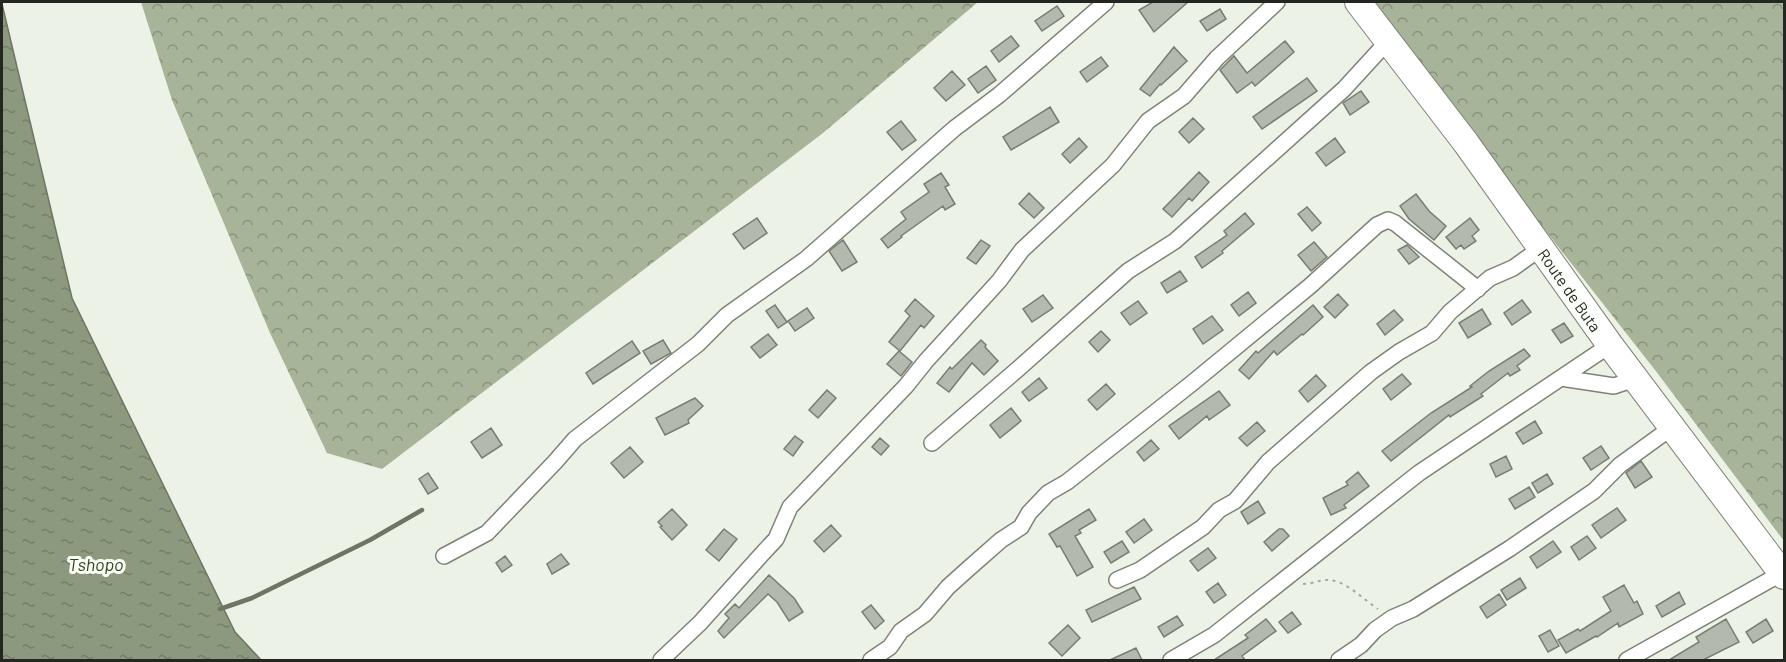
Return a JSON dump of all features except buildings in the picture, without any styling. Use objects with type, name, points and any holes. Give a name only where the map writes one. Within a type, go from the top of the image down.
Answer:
[{"type":"highway","name":"Route de Buta","points":[[1358,2],[1466,143],[1610,345],[1783,575]]},
{"type":"street","points":[[444,556],[487,533],[575,439],[698,344],[727,315],[806,259],[1106,2]]},
{"type":"street","points":[[661,660],[700,623],[776,539],[789,507],[906,386],[999,281],[1022,250],[1113,165],[1149,121],[1184,96],[1217,58],[1276,2]]},
{"type":"street","points":[[932,443],[1128,271],[1175,241],[1344,89],[1388,40]]},
{"type":"street","points":[[872,660],[890,647],[901,631],[925,614],[948,587],[968,569],[1001,540],[1021,527],[1029,513],[1048,493],[1067,482],[1191,384],[1310,286],[1377,225],[1388,220],[1395,223],[1478,289]]},
{"type":"street","points":[[1117,580],[1140,570],[1203,527],[1219,510],[1235,501],[1268,462],[1363,379],[1399,352],[1432,333],[1450,312],[1490,278],[1513,268],[1541,248]]},
{"type":"street","points":[[1171,660],[1214,635],[1419,473],[1610,345]]},
{"type":"street","points":[[1561,378],[1614,386],[1635,378]]},
{"type":"street","points":[[1339,660],[1361,645],[1375,630],[1392,618],[1407,612],[1509,549],[1594,491],[1620,465],[1671,428]]},
{"type":"street","points":[[1627,660],[1783,575]]},
{"type":"path","points":[[1292,573],[1302,584],[1330,579],[1344,585],[1378,609],[1407,612]]},
{"type":"green space","points":[[141,2],[978,2],[823,133],[382,469],[327,453],[270,333],[172,100]]},
{"type":"green space","points":[[1366,2],[1784,2],[1784,541],[1655,370]]},
{"type":"water","name":"Tshopo","points":[[2,4],[72,298],[235,632],[261,660],[2,660]]},
{"type":"waterway","points":[[220,609],[252,598],[370,540],[422,510]]}]
